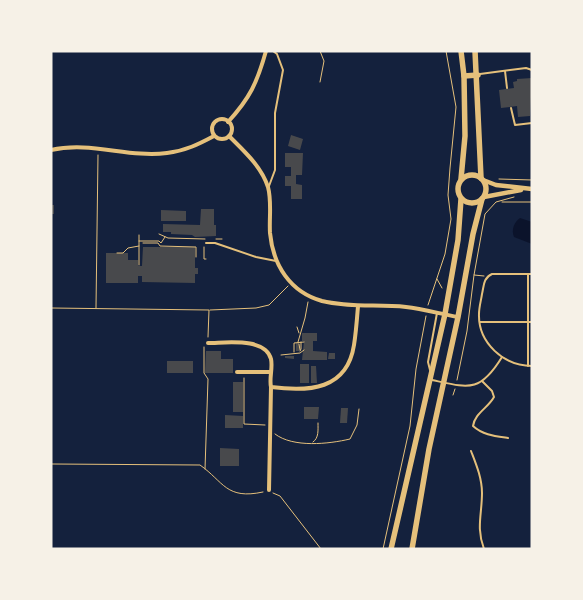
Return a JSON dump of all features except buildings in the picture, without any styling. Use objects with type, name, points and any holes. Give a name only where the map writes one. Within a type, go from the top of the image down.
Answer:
[{"type":"main road","points":[[391,549],[445,314],[460,225],[461,199],[457,191],[461,179],[465,136],[464,76],[461,51]]},
{"type":"main road","points":[[412,549],[429,449],[458,317],[472,234],[486,187],[482,179],[478,75],[475,51]]},
{"type":"main road","points":[[464,76],[478,75]]},
{"type":"main road","points":[[461,179],[473,175],[482,179]]},
{"type":"main road","points":[[461,199],[474,204],[483,198]]},
{"type":"street","points":[[228,122],[243,106],[258,80],[266,51]]},
{"type":"street","points":[[51,150],[76,146],[136,153],[168,153],[197,145],[214,136],[223,139],[229,136],[232,129],[228,122],[222,120],[216,122],[212,128],[214,136]]},
{"type":"street","points":[[229,136],[262,171],[268,188],[270,234],[276,261],[290,284],[309,296],[336,304],[405,307],[458,317]]},
{"type":"street","points":[[482,179],[496,184],[532,189]]},
{"type":"street","points":[[483,198],[524,189]]},
{"type":"street","points":[[272,387],[316,388],[332,383],[348,367],[354,347],[358,306]]},
{"type":"street","points":[[208,343],[253,343],[265,349],[271,360],[269,490]]},
{"type":"street","points":[[237,372],[270,372]]},
{"type":"lane","points":[[268,188],[275,170],[275,113],[283,70],[277,54],[273,51]]},
{"type":"lane","points":[[478,75],[526,68],[532,70]]},
{"type":"lane","points":[[505,71],[507,88]]},
{"type":"lane","points":[[511,108],[515,125],[532,123]]},
{"type":"lane","points":[[206,243],[215,243],[256,257],[276,261]]},
{"type":"lane","points":[[532,274],[492,274],[487,277],[484,282],[479,314],[481,330],[494,351],[511,362],[532,366]]},
{"type":"lane","points":[[528,274],[528,366]]},
{"type":"lane","points":[[437,313],[428,362],[431,377],[444,382],[469,387],[482,381],[502,357]]},
{"type":"lane","points":[[480,322],[532,322]]},
{"type":"lane","points":[[482,381],[492,391],[494,397],[491,403],[474,420],[473,426],[479,432],[487,435],[508,438]]},
{"type":"lane","points":[[470,451],[479,474],[482,493],[479,526],[484,549]]},
{"type":"path","points":[[320,51],[324,61],[320,82]]},
{"type":"path","points":[[383,549],[410,426],[416,369],[427,311],[444,254],[451,218],[448,195],[456,107],[446,51]]},
{"type":"path","points":[[96,309],[98,148]]},
{"type":"path","points":[[496,180],[532,180]]},
{"type":"path","points":[[502,202],[515,197]]},
{"type":"path","points":[[458,373],[467,331],[474,275],[485,214],[496,202],[532,202]]},
{"type":"path","points":[[159,234],[168,238],[222,238]]},
{"type":"path","points":[[139,235],[139,264]]},
{"type":"path","points":[[160,244],[165,236]]},
{"type":"path","points":[[173,238],[173,246]]},
{"type":"path","points":[[204,238],[204,259],[206,259]]},
{"type":"path","points":[[190,239],[190,246]]},
{"type":"path","points":[[139,241],[159,241],[160,246],[196,247],[196,256]]},
{"type":"path","points":[[143,243],[160,244]]},
{"type":"path","points":[[117,253],[123,253],[128,248],[139,246]]},
{"type":"path","points":[[474,275],[487,277]]},
{"type":"path","points":[[51,308],[209,310],[256,308],[269,305],[290,284]]},
{"type":"path","points":[[294,352],[294,342],[298,343],[303,342],[300,349],[298,343],[299,335],[306,318],[309,296]]},
{"type":"path","points":[[205,469],[208,379],[204,373],[204,346],[208,343],[209,310]]},
{"type":"path","points":[[297,327],[299,335]]},
{"type":"path","points":[[281,355],[304,350]]},
{"type":"path","points":[[244,372],[244,424],[264,425],[270,428],[275,435],[288,441],[334,443],[350,439],[357,425],[359,409]]},
{"type":"path","points":[[312,443],[316,440],[318,434],[318,423]]},
{"type":"path","points":[[51,464],[200,465],[218,483],[231,491],[253,494],[269,490],[280,496],[321,549]]},
{"type":"water","points":[[520,218],[532,222],[532,244],[514,237],[514,226]]}]
